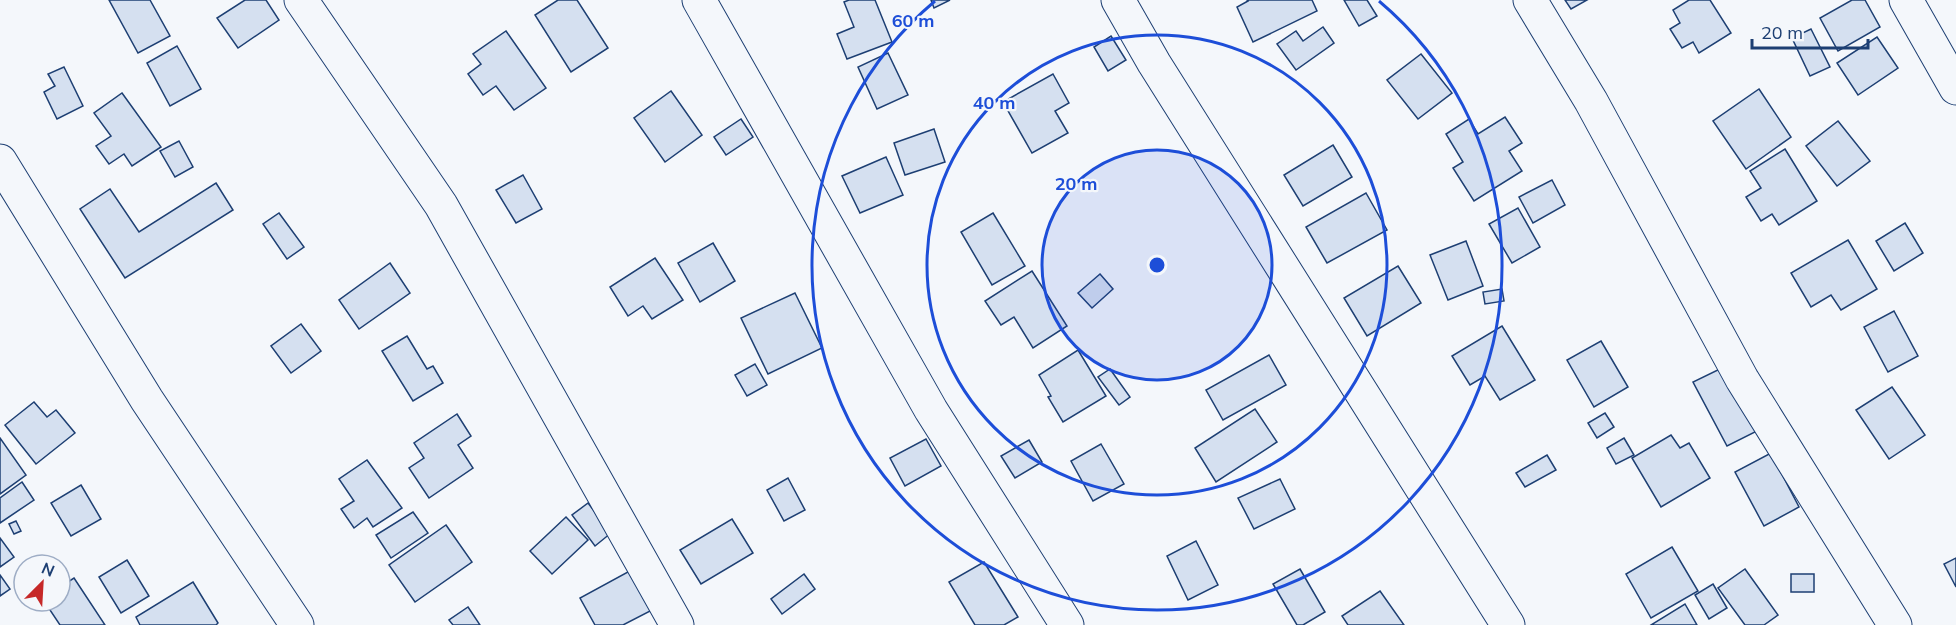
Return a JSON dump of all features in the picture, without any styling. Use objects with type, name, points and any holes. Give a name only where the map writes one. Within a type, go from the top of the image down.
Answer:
[{"type":"street","points":[[301,0],[441,205],[677,625]]},
{"type":"street","points":[[699,0],[931,410],[1067,625]]},
{"type":"street","points":[[1118,0],[1172,93],[1508,625]]},
{"type":"street","points":[[1530,0],[1591,101],[1742,379],[1895,625]]},
{"type":"street","points":[[1906,0],[1956,88]]},
{"type":"street","points":[[0,161],[147,400],[297,625]]},
{"type":"building","points":[[109,0],[150,0],[170,36],[138,53]]},
{"type":"building","points":[[245,0],[266,0],[279,20],[238,48],[217,18]]},
{"type":"building","points":[[558,0],[577,0],[608,48],[571,72],[535,15]]},
{"type":"building","points":[[875,0],[892,42],[847,59],[837,34],[854,27],[844,2]]},
{"type":"building","points":[[931,0],[950,0],[934,8]]},
{"type":"building","points":[[1247,0],[1312,0],[1317,11],[1253,42],[1237,7]]},
{"type":"building","points":[[1344,0],[1367,0],[1377,16],[1359,26]]},
{"type":"building","points":[[1565,0],[1587,0],[1571,9]]},
{"type":"building","points":[[1689,0],[1710,0],[1731,33],[1699,53],[1693,42],[1682,48],[1670,29],[1680,23],[1673,10]]},
{"type":"building","points":[[1852,0],[1865,0],[1880,27],[1838,51],[1820,18]]},
{"type":"building","points":[[1323,27],[1334,43],[1296,70],[1277,44],[1296,31],[1303,41]]},
{"type":"building","points":[[1811,29],[1830,67],[1810,76],[1792,38]]},
{"type":"building","points":[[506,31],[546,88],[514,110],[496,86],[483,95],[468,74],[481,64],[473,54]]},
{"type":"building","points":[[1111,36],[1126,60],[1108,71],[1094,47]]},
{"type":"building","points":[[1877,37],[1898,68],[1858,95],[1837,63]]},
{"type":"building","points":[[177,46],[201,89],[170,106],[147,63]]},
{"type":"building","points":[[888,53],[908,95],[877,109],[858,67]]},
{"type":"building","points":[[1421,54],[1452,93],[1418,119],[1387,80]]},
{"type":"building","points":[[64,67],[83,106],[57,119],[44,92],[55,86],[48,74]]},
{"type":"building","points":[[1053,74],[1069,103],[1055,111],[1068,133],[1032,153],[1003,102]]},
{"type":"building","points":[[1759,89],[1791,137],[1746,169],[1713,121]]},
{"type":"building","points":[[671,91],[702,135],[665,162],[634,118]]},
{"type":"building","points":[[122,93],[161,147],[132,166],[124,154],[109,164],[96,146],[111,136],[94,113]]},
{"type":"building","points":[[1505,117],[1522,143],[1509,151],[1522,171],[1474,201],[1453,168],[1463,162],[1446,134],[1469,119],[1478,134]]},
{"type":"building","points":[[741,119],[753,137],[726,155],[714,137]]},
{"type":"building","points":[[1838,121],[1870,161],[1837,186],[1806,146]]},
{"type":"building","points":[[934,129],[945,162],[905,175],[894,143]]},
{"type":"building","points":[[179,141],[193,167],[175,177],[160,151]]},
{"type":"building","points":[[1333,145],[1352,177],[1303,206],[1284,175]]},
{"type":"building","points":[[1785,149],[1817,201],[1779,225],[1772,214],[1761,221],[1746,197],[1761,188],[1750,171]]},
{"type":"building","points":[[886,157],[903,195],[860,213],[842,176]]},
{"type":"building","points":[[523,175],[542,209],[516,223],[496,190]]},
{"type":"building","points":[[1552,180],[1565,205],[1533,223],[1519,197]]},
{"type":"building","points":[[216,183],[233,210],[125,278],[80,209],[110,189],[139,232]]},
{"type":"building","points":[[1366,193],[1387,230],[1327,263],[1306,227]]},
{"type":"building","points":[[1518,208],[1540,247],[1512,263],[1489,224]]},
{"type":"building","points":[[279,213],[304,247],[287,259],[263,224]]},
{"type":"building","points":[[993,213],[1025,266],[992,285],[961,232]]},
{"type":"building","points":[[1905,223],[1923,253],[1894,271],[1876,241]]},
{"type":"building","points":[[1848,240],[1877,289],[1841,310],[1831,295],[1811,307],[1791,273]]},
{"type":"building","points":[[1466,241],[1483,286],[1448,300],[1430,255]]},
{"type":"building","points":[[713,243],[735,281],[700,302],[678,263]]},
{"type":"building","points":[[655,258],[683,300],[652,319],[643,306],[628,316],[610,287]]},
{"type":"building","points":[[390,263],[410,293],[359,329],[339,300]]},
{"type":"building","points":[[1398,266],[1421,303],[1367,336],[1344,298]]},
{"type":"building","points":[[1032,271],[1067,326],[1033,348],[1014,317],[1001,325],[985,301]]},
{"type":"building","points":[[1100,274],[1113,289],[1092,308],[1078,293]]},
{"type":"building","points":[[1502,289],[1504,301],[1485,304],[1483,292]]},
{"type":"building","points":[[795,293],[822,348],[768,374],[741,318]]},
{"type":"building","points":[[1894,311],[1918,356],[1888,372],[1864,327]]},
{"type":"building","points":[[301,324],[321,351],[291,373],[271,346]]},
{"type":"building","points":[[1502,326],[1535,380],[1500,400],[1485,376],[1470,385],[1452,356]]},
{"type":"building","points":[[407,336],[427,369],[433,366],[443,383],[413,401],[382,351]]},
{"type":"building","points":[[1601,341],[1628,387],[1594,407],[1567,360]]},
{"type":"building","points":[[1078,350],[1106,396],[1063,422],[1048,397],[1051,396],[1039,375]]},
{"type":"building","points":[[1269,355],[1286,385],[1223,420],[1206,390]]},
{"type":"building","points":[[755,364],[767,385],[747,396],[735,375]]},
{"type":"building","points":[[1728,365],[1761,429],[1727,446],[1693,382]]},
{"type":"building","points":[[1110,369],[1130,397],[1119,405],[1098,377]]},
{"type":"building","points":[[1892,387],[1925,435],[1889,459],[1856,410]]},
{"type":"building","points":[[34,402],[47,417],[56,410],[75,433],[36,464],[5,425]]},
{"type":"building","points":[[1255,409],[1277,442],[1216,482],[1195,448]]},
{"type":"building","points":[[1605,413],[1614,427],[1597,438],[1588,423]]},
{"type":"building","points":[[457,414],[471,436],[458,445],[473,468],[429,498],[409,468],[424,458],[414,443]]},
{"type":"building","points":[[1671,435],[1680,448],[1689,443],[1710,478],[1661,507],[1632,458]]},
{"type":"building","points":[[0,438],[26,475],[0,494]]},
{"type":"building","points":[[1624,438],[1634,455],[1616,464],[1607,448]]},
{"type":"building","points":[[926,439],[941,466],[905,486],[890,458]]},
{"type":"building","points":[[1029,440],[1042,462],[1015,478],[1001,456]]},
{"type":"building","points":[[1101,444],[1124,484],[1093,501],[1071,461]]},
{"type":"building","points":[[1771,453],[1799,507],[1764,526],[1735,472]]},
{"type":"building","points":[[1547,455],[1556,470],[1525,487],[1516,473]]},
{"type":"building","points":[[367,460],[402,508],[373,527],[367,518],[354,528],[341,509],[354,501],[339,479]]},
{"type":"building","points":[[788,478],[805,510],[784,521],[767,490]]},
{"type":"building","points":[[1280,479],[1295,509],[1254,529],[1238,498]]},
{"type":"building","points":[[22,482],[34,500],[0,523],[0,498]]},
{"type":"building","points":[[81,485],[101,519],[71,536],[51,503]]},
{"type":"building","points":[[588,503],[611,533],[595,546],[572,515]]},
{"type":"building","points":[[413,512],[428,533],[391,558],[376,535]]},
{"type":"building","points":[[566,517],[588,540],[552,574],[530,551]]},
{"type":"building","points":[[732,519],[753,553],[701,584],[680,550]]},
{"type":"building","points":[[16,521],[21,531],[14,534],[9,524]]},
{"type":"building","points":[[446,525],[472,562],[415,602],[389,565]]},
{"type":"building","points":[[0,538],[12,554],[12,558],[0,567]]},
{"type":"building","points":[[1196,541],[1218,585],[1188,600],[1167,556]]},
{"type":"building","points":[[1672,547],[1698,591],[1651,618],[1626,574]]},
{"type":"building","points":[[1956,558],[1956,587],[1944,564]]},
{"type":"building","points":[[127,560],[149,596],[121,613],[99,577]]},
{"type":"building","points":[[984,562],[1018,617],[1004,625],[975,625],[949,582]]},
{"type":"building","points":[[637,567],[658,607],[623,625],[595,625],[580,598]]},
{"type":"building","points":[[1300,569],[1325,612],[1303,625],[1297,625],[1273,584]]},
{"type":"building","points":[[1745,569],[1778,615],[1764,625],[1745,625],[1718,588]]},
{"type":"building","points":[[804,574],[815,589],[782,614],[771,599]]},
{"type":"building","points":[[1791,574],[1814,574],[1814,592],[1791,592]]},
{"type":"building","points":[[0,575],[10,589],[0,596]]},
{"type":"building","points":[[74,578],[105,625],[60,625],[52,613],[72,613],[72,579]]},
{"type":"building","points":[[193,582],[218,623],[216,625],[140,625],[136,617]]},
{"type":"building","points":[[1713,584],[1727,608],[1709,619],[1695,595]]},
{"type":"building","points":[[1380,591],[1404,625],[1348,625],[1342,616]]},
{"type":"building","points":[[1685,604],[1697,625],[1651,625]]},
{"type":"building","points":[[468,607],[480,625],[453,625],[449,620]]}]
